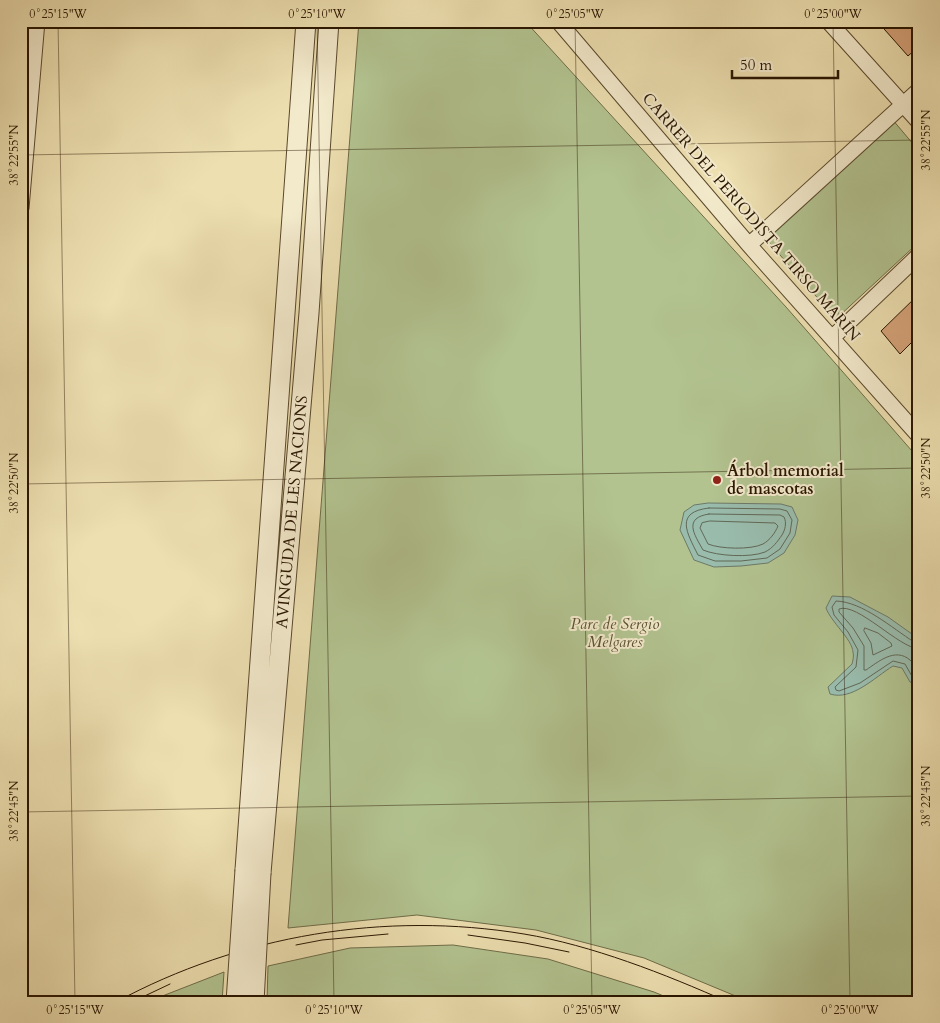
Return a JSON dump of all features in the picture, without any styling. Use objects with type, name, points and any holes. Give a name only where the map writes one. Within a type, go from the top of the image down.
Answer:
[{"type":"street","points":[[21,207],[37,21]]},
{"type":"street","name":"AVINGUDA DE LES NACIONS","points":[[254,1002],[253,872],[306,21]]},
{"type":"street","name":"AVINGUDA DE LES NACIONS","points":[[236,1002],[253,872],[309,313],[329,21]]},
{"type":"street","name":"CARRER DEL PERIODISTA TIRSO MARÍN","points":[[558,21],[750,245],[919,436]]},
{"type":"street","points":[[828,21],[919,122]]},
{"type":"street","points":[[750,245],[919,90]]},
{"type":"street","points":[[833,337],[919,255]]},
{"type":"green space","name":"Parc de Sergio Melgares","points":[[359,21],[525,21],[786,307],[919,459],[919,1002],[750,1002],[644,958],[536,930],[417,915],[288,928]]},
{"type":"green space","points":[[892,119],[919,151],[919,242],[836,319],[766,239]]},
{"type":"green space","points":[[453,945],[548,959],[654,992],[678,1002],[267,1002],[268,966],[350,948]]},
{"type":"green space","points":[[224,972],[222,1002],[147,1002]]},
{"type":"water","points":[[708,503],[781,504],[792,507],[798,520],[795,535],[784,553],[768,563],[714,567],[694,560],[680,530],[684,512],[694,505]]},
{"type":"water","points":[[832,596],[850,597],[888,617],[919,639],[919,685],[910,682],[902,668],[893,666],[855,691],[847,694],[830,694],[828,687],[852,664],[853,656],[852,647],[826,608]]},
{"type":"building","points":[[877,21],[919,21],[919,46],[908,56]]},
{"type":"building","points":[[919,294],[919,335],[900,354],[881,331]]},
{"type":"tram line","points":[[116,1002],[163,979],[213,960],[263,945],[314,934],[367,928],[419,926],[472,928],[524,934],[575,945],[653,971],[728,1002]]},
{"type":"tram line","points":[[296,945],[322,940],[388,934]]},
{"type":"tram line","points":[[468,935],[525,943],[569,952]]},
{"type":"tram line","points":[[132,1002],[170,984]]},
{"type":"place","name":"Árbol memorial de mascotas","points":[[717,480]]}]
